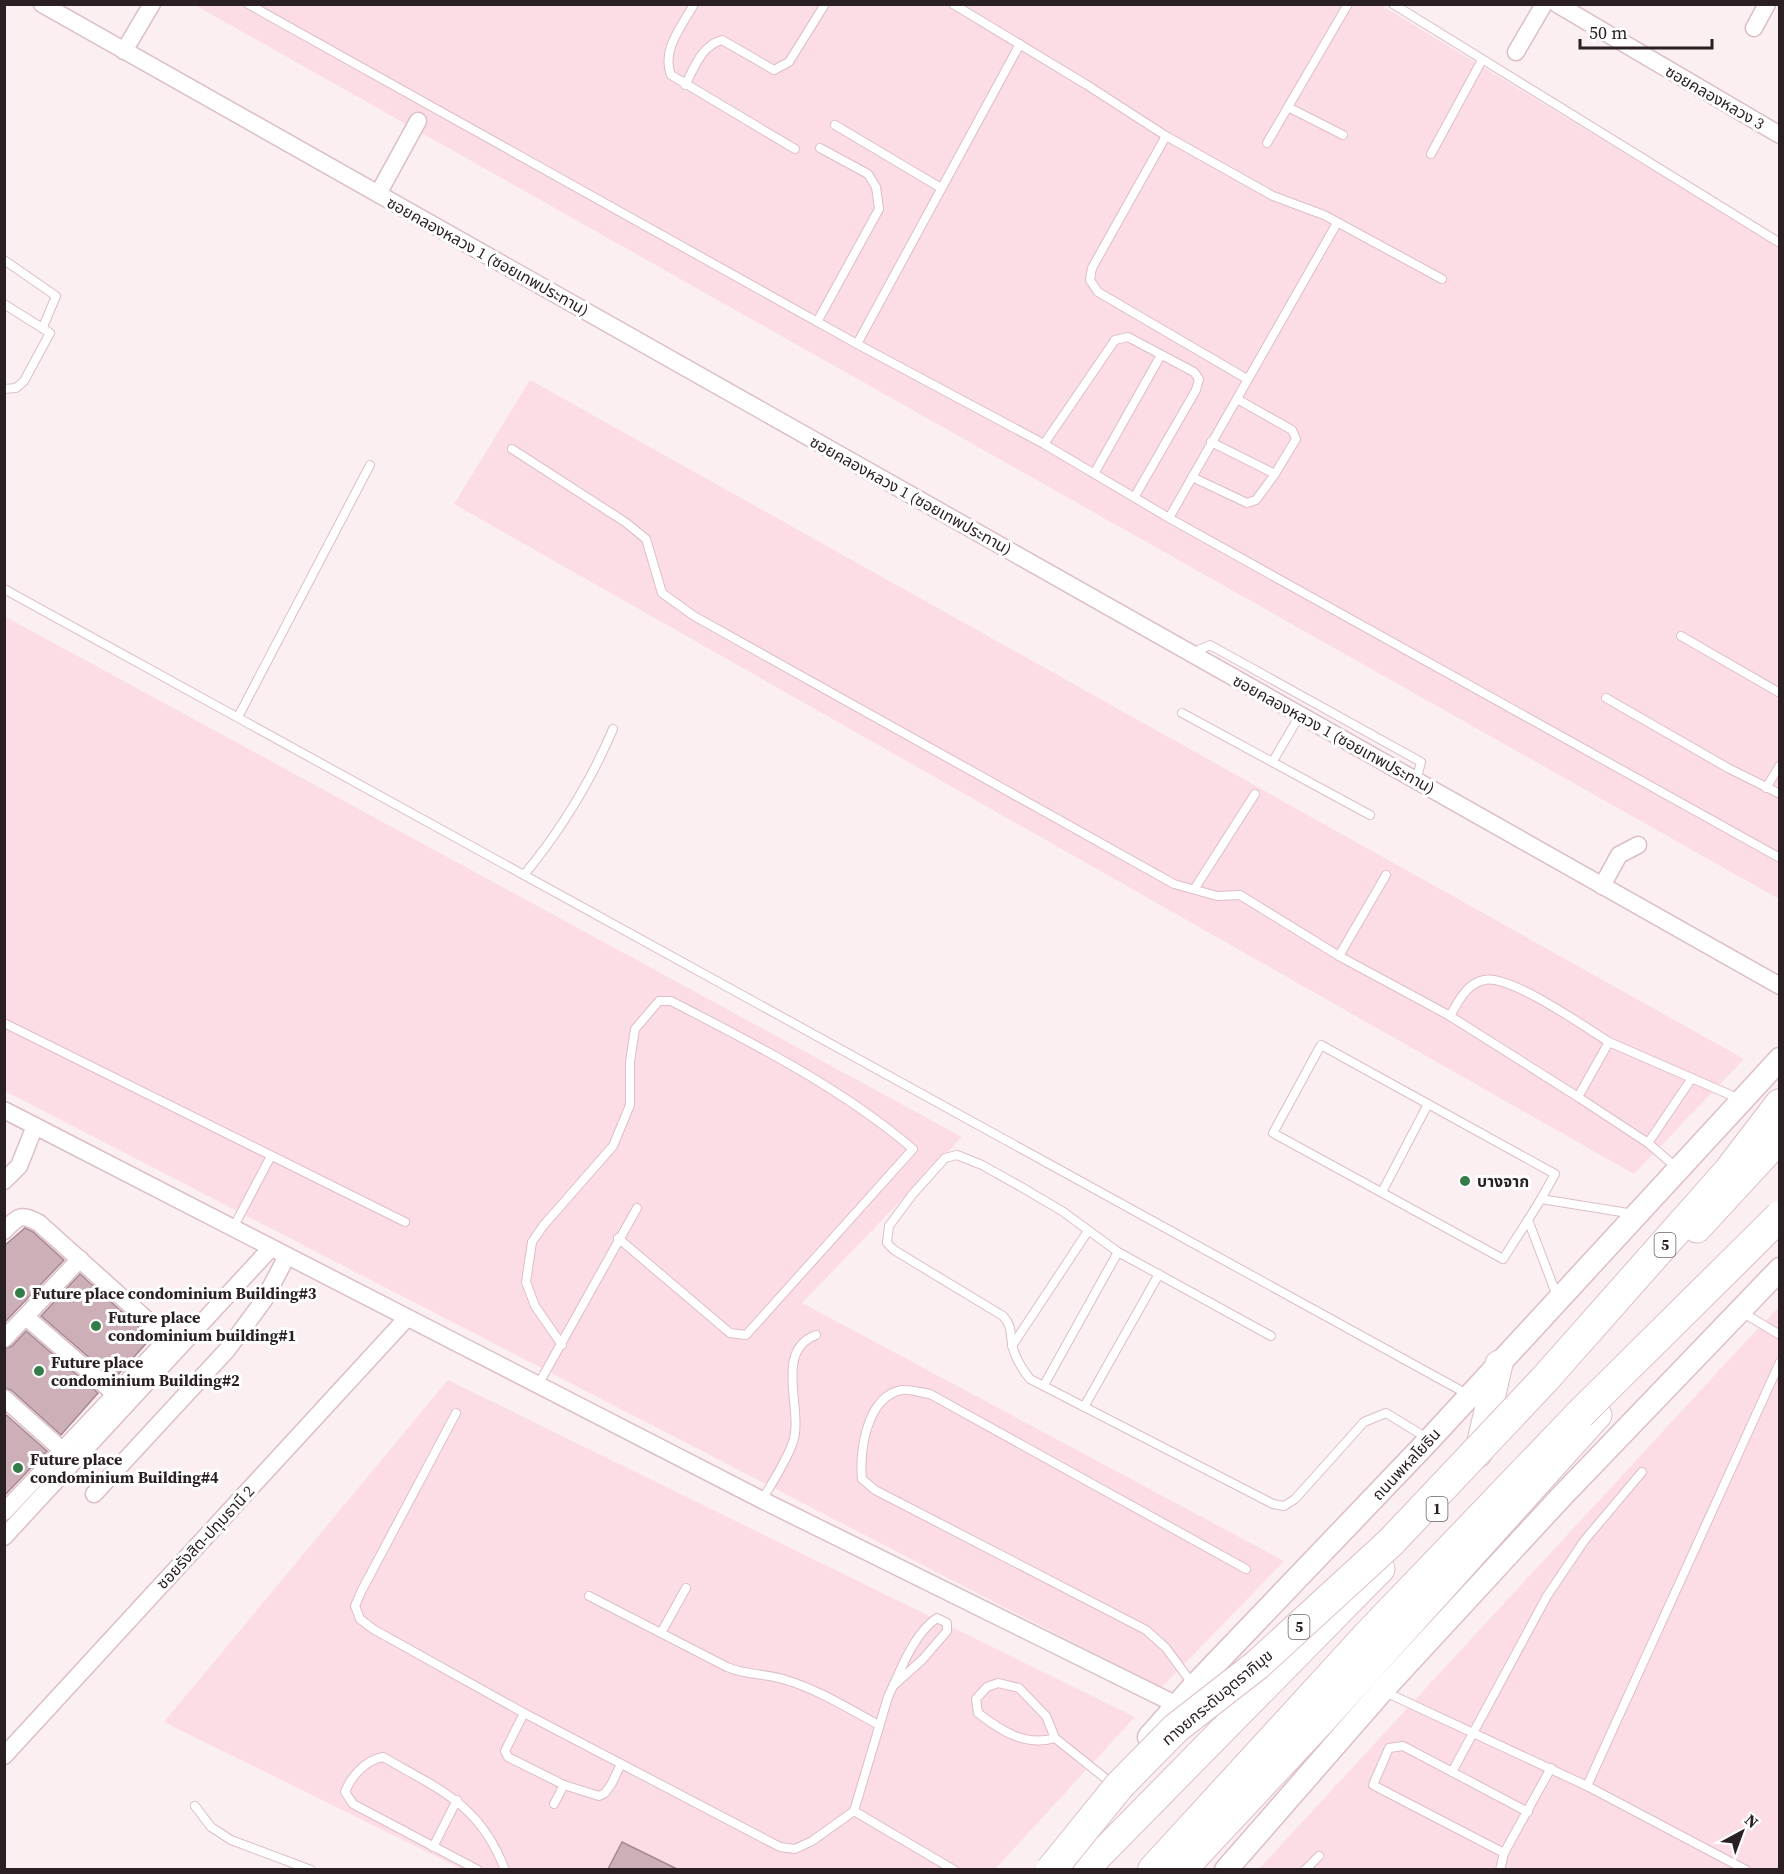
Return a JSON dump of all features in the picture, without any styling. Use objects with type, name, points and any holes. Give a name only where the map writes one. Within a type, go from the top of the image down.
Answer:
[{"type":"highway","name":"ทางยกระดับอุตราภิมุข","points":[[1051,1869],[1119,1786],[1168,1736],[1257,1665],[1391,1542],[1544,1380],[1721,1180],[1779,1104]]},
{"type":"highway","name":"1","points":[[1085,1869],[1392,1558],[1779,1139]]},
{"type":"highway","points":[[1153,1869],[1368,1635],[1580,1414],[1779,1215]]},
{"type":"highway","points":[[1183,1869],[1323,1720],[1779,1215]]},
{"type":"highway","points":[[1474,1470],[1499,1364]]},
{"type":"main road","name":"ถนนพหลโยธิน","points":[[1034,1869],[1194,1686],[1430,1439],[1779,1059]]},
{"type":"main road","points":[[1226,1869],[1382,1691],[1561,1497],[1779,1269]]},
{"type":"street","name":"ซอยคลองหลวง 1 (ซอยเทพประทาน)","points":[[42,4],[1779,986]]},
{"type":"street","points":[[124,51],[152,4]]},
{"type":"street","points":[[1516,52],[1544,4]]},
{"type":"street","name":"ซอยคลองหลวง 3","points":[[1557,4],[1779,135]]},
{"type":"street","points":[[1754,28],[1767,4]]},
{"type":"street","points":[[378,194],[418,121]]},
{"type":"street","points":[[1602,886],[1619,855],[1638,845]]},
{"type":"street","points":[[4,1110],[406,1319],[762,1500],[1178,1705]]},
{"type":"street","points":[[4,1181],[19,1166],[35,1126]]},
{"type":"street","points":[[4,1231],[17,1218],[25,1216],[39,1223],[165,1336],[163,1344],[6,1506]]},
{"type":"street","points":[[4,1537],[271,1248]]},
{"type":"street","points":[[94,1494],[227,1350],[264,1300],[287,1256]]},
{"type":"street","points":[[4,1339],[80,1259]]},
{"type":"street","points":[[26,1317],[115,1394]]},
{"type":"street","name":"ซอยรังสิต-ปทุมธานี 2","points":[[4,1756],[406,1319]]},
{"type":"street","points":[[4,1398],[62,1450]]},
{"type":"lane","points":[[248,4],[817,322],[1095,472],[1168,518],[1779,858]]},
{"type":"lane","points":[[694,4],[669,50],[666,63],[671,75],[795,149]]},
{"type":"lane","points":[[685,85],[704,49],[711,43],[722,40],[774,70],[782,68],[789,62],[825,4]]},
{"type":"lane","points":[[952,4],[1166,136],[1273,196],[1337,223],[1442,279]]},
{"type":"lane","points":[[1267,143],[1348,4]]},
{"type":"lane","points":[[1392,4],[1779,243]]},
{"type":"lane","points":[[857,344],[1020,44]]},
{"type":"lane","points":[[1431,154],[1482,60]]},
{"type":"lane","points":[[1288,107],[1343,135]]},
{"type":"lane","points":[[835,125],[941,188]]},
{"type":"lane","points":[[1166,136],[1092,268],[1090,280],[1098,292],[1247,379]]},
{"type":"lane","points":[[817,322],[879,209],[876,187],[868,174],[820,148]]},
{"type":"lane","points":[[1168,518],[1337,223]]},
{"type":"lane","points":[[4,260],[53,291],[56,296],[43,327]]},
{"type":"lane","points":[[4,304],[43,327],[50,334],[24,381],[16,388],[4,389]]},
{"type":"lane","points":[[1044,444],[1115,340],[1128,337],[1194,372],[1199,380],[1196,390],[1135,496]]},
{"type":"lane","points":[[1095,472],[1161,355]]},
{"type":"lane","points":[[1191,477],[1247,503],[1256,500],[1296,440],[1296,434],[1237,399]]},
{"type":"lane","points":[[1211,442],[1275,474]]},
{"type":"lane","points":[[512,449],[625,522],[646,539],[662,593],[694,616],[1174,884],[1217,896],[1240,895],[1340,956],[1450,1016],[1648,1143],[1678,1170]]},
{"type":"lane","points":[[238,717],[370,465]]},
{"type":"lane","points":[[4,589],[1470,1396]]},
{"type":"lane","points":[[1681,636],[1779,693]]},
{"type":"lane","points":[[1191,654],[1210,645],[1421,762],[1416,781]]},
{"type":"lane","points":[[1606,698],[1779,794]]},
{"type":"lane","points":[[1182,713],[1370,816]]},
{"type":"lane","points":[[1273,761],[1300,715]]},
{"type":"lane","points":[[524,875],[556,837],[594,773],[613,729]]},
{"type":"lane","points":[[1766,788],[1779,765]]},
{"type":"lane","points":[[1195,888],[1255,794]]},
{"type":"lane","points":[[1340,956],[1386,875]]},
{"type":"lane","points":[[1450,1016],[1464,992],[1484,980],[1508,982],[1609,1042],[1742,1100]]},
{"type":"lane","points":[[562,1345],[535,1306],[526,1282],[532,1242],[543,1226],[613,1146],[630,1105],[630,1062],[635,1029],[659,1001],[671,1001],[756,1044],[890,1129],[913,1149],[746,1335],[730,1333],[618,1239]]},
{"type":"lane","points":[[4,1023],[405,1222]]},
{"type":"lane","points":[[1578,1097],[1609,1042]]},
{"type":"lane","points":[[1321,1045],[1556,1174],[1503,1258],[1382,1192],[1273,1133],[1321,1045]]},
{"type":"lane","points":[[1648,1143],[1692,1078]]},
{"type":"lane","points":[[1382,1192],[1428,1104]]},
{"type":"lane","points":[[1271,1336],[1118,1252],[1023,1188],[982,1165],[957,1155],[945,1158],[933,1169],[889,1226],[887,1243],[894,1250],[1003,1316],[1012,1331],[1012,1346],[1018,1364],[1030,1379],[1272,1504],[1284,1506],[1294,1499],[1364,1422],[1386,1413],[1430,1439]]},
{"type":"lane","points":[[233,1228],[271,1156]]},
{"type":"lane","points":[[1541,1199],[1637,1214]]},
{"type":"lane","points":[[538,1385],[562,1345],[618,1239],[637,1209]]},
{"type":"lane","points":[[1528,1220],[1558,1299]]},
{"type":"lane","points":[[1012,1346],[1088,1231]]},
{"type":"lane","points":[[1044,1385],[1118,1252]]},
{"type":"lane","points":[[1084,1407],[1159,1274]]},
{"type":"lane","points":[[1740,1311],[1779,1335]]},
{"type":"lane","points":[[762,1500],[793,1441],[797,1424],[792,1383],[795,1357],[801,1346],[816,1335]]},
{"type":"lane","points":[[1587,1786],[1779,1362]]},
{"type":"lane","points":[[1194,1686],[1166,1648],[1146,1629],[875,1490],[862,1479],[860,1457],[871,1417],[885,1398],[902,1390],[930,1394],[1246,1569]]},
{"type":"lane","points":[[456,1413],[355,1606],[360,1619],[373,1629],[524,1713],[780,1847],[795,1849],[812,1841],[854,1811],[879,1725],[894,1685],[926,1626],[937,1618],[947,1623],[947,1631],[935,1646],[894,1685]]},
{"type":"lane","points":[[1452,1772],[1471,1732],[1547,1596],[1584,1541],[1642,1472]]},
{"type":"lane","points":[[661,1633],[686,1588]]},
{"type":"lane","points":[[589,1596],[745,1675],[783,1678],[810,1688],[879,1725]]},
{"type":"lane","points":[[1055,1738],[1032,1742],[1009,1733],[978,1713],[976,1699],[987,1687],[998,1683],[1019,1688],[1046,1716],[1055,1738],[1110,1782]]},
{"type":"lane","points":[[1382,1691],[1551,1768],[1746,1869]]},
{"type":"lane","points":[[524,1713],[504,1751],[508,1757],[564,1785],[599,1796],[605,1793],[612,1783],[621,1764]]},
{"type":"lane","points":[[1504,1853],[1373,1785],[1389,1748],[1403,1746],[1528,1812]]},
{"type":"lane","points":[[478,1869],[353,1804],[345,1792],[348,1783],[372,1759],[383,1757],[457,1800],[495,1843],[505,1869]]},
{"type":"lane","points":[[1500,1869],[1504,1853],[1551,1768]]},
{"type":"lane","points":[[554,1804],[564,1785]]},
{"type":"lane","points":[[433,1847],[457,1800]]},
{"type":"lane","points":[[195,1806],[211,1827],[231,1840],[311,1869]]},
{"type":"lane","points":[[854,1811],[954,1869]]},
{"type":"lane","points":[[1305,1869],[1319,1856]]},
{"type":"shaded area","points":[[195,5],[1381,5],[1779,247],[1779,899]]},
{"type":"shaded area","points":[[530,380],[1744,1059],[1634,1174],[454,504]]},
{"type":"shaded area","points":[[4,616],[962,1137],[802,1303],[1284,1561],[1161,1688],[5,1091]]},
{"type":"shaded area","points":[[1779,1307],[1779,1869],[1258,1870],[1749,1338]]},
{"type":"shaded area","points":[[448,1380],[1135,1717],[994,1870],[462,1869],[164,1722]]},
{"type":"building","name":"Future place condominium Building#3","points":[[25,1228],[33,1232],[64,1260],[4,1323],[4,1246]]},
{"type":"building","name":"Future place condominium building#1","points":[[80,1274],[151,1338],[114,1379],[41,1316]]},
{"type":"building","name":"Future place condominium Building#2","points":[[26,1331],[98,1393],[61,1435],[11,1390],[4,1388],[4,1349],[12,1346]]},
{"type":"building","name":"Future place condominium Building#4","points":[[4,1413],[47,1451],[4,1496]]},
{"type":"building","points":[[622,1842],[677,1869],[608,1869]]},
{"type":"place","name":"บางจาก","points":[[1465,1181]]},
{"type":"place","name":"Future place condominium Building#3","points":[[20,1293]]},
{"type":"place","name":"Future place condominium building#1","points":[[96,1326]]},
{"type":"place","name":"Future place condominium Building#2","points":[[39,1371]]},
{"type":"place","name":"Future place condominium Building#4","points":[[18,1468]]}]
